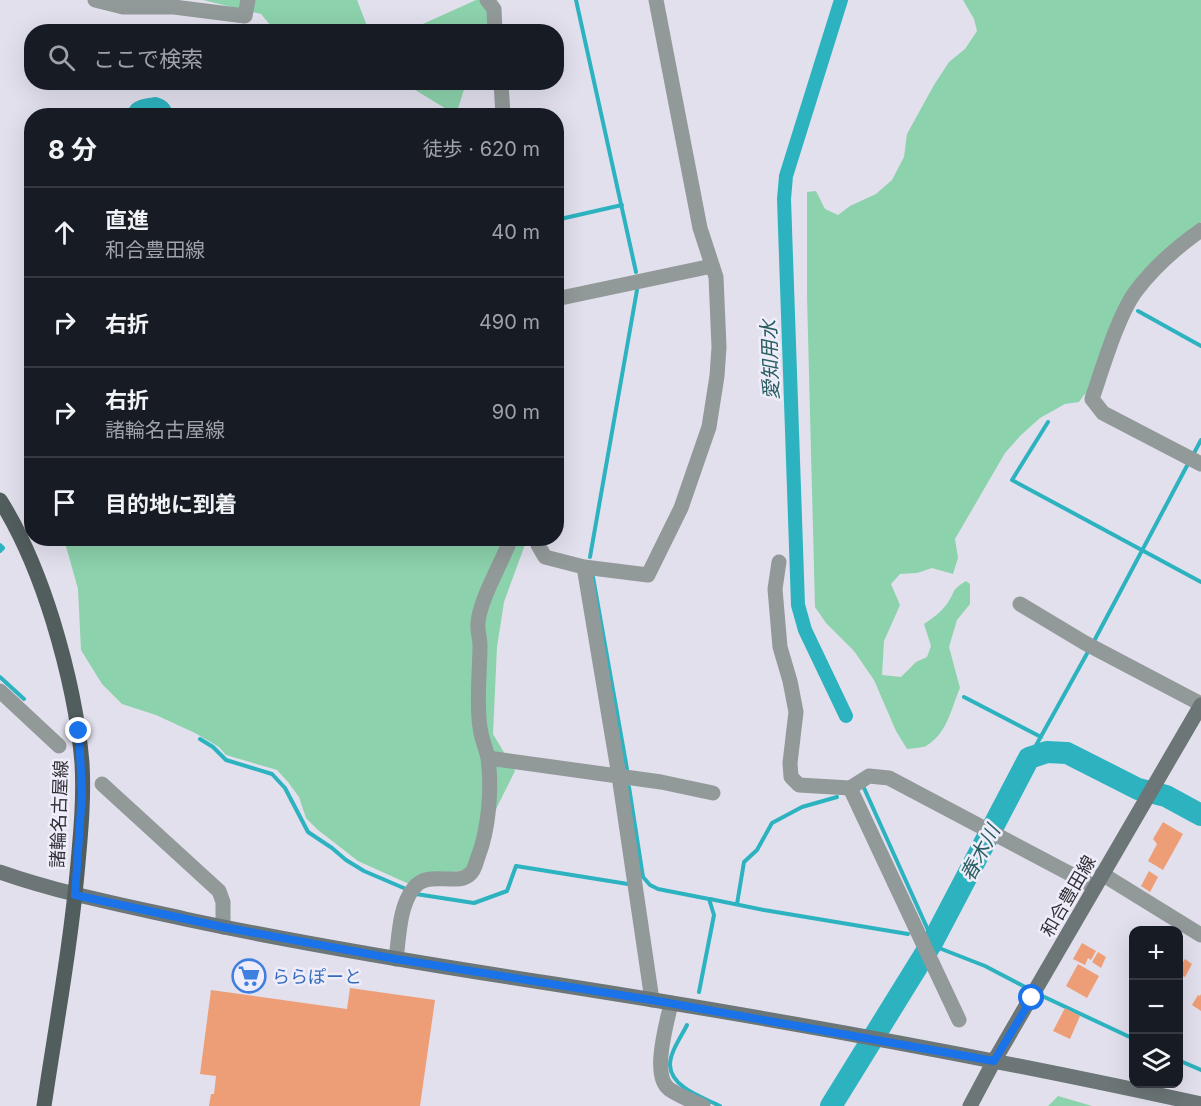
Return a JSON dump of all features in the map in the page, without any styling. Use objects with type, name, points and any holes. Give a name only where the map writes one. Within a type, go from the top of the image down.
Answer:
[{"type":"main road","name":"諸輪名古屋線","points":[[0,500],[24,545]]},
{"type":"main road","name":"諸輪名古屋線","points":[[24,546],[41,583],[63,652],[74,698],[82,765],[75,895],[44,1106]]},
{"type":"street","points":[[95,0],[123,7],[174,7],[245,16],[248,0]]},
{"type":"street","points":[[539,546],[545,557],[584,567],[648,575],[681,508],[709,427],[717,376],[719,318],[716,277],[700,228],[656,0]]},
{"type":"street","points":[[495,3],[495,24]]},
{"type":"street","points":[[501,90],[503,108]]},
{"type":"street","points":[[1201,230],[1169,255],[1136,292],[1114,340],[1092,399],[1103,413],[1201,464]]},
{"type":"street","points":[[564,297],[712,266]]},
{"type":"street","points":[[396,959],[405,903],[413,889],[419,882],[430,879],[467,877],[472,872],[484,842],[489,783],[488,758],[479,726],[480,641],[478,623],[484,602],[508,546]]},
{"type":"street","points":[[779,562],[775,589],[780,647],[796,712],[790,763],[791,777],[799,785],[850,788],[869,776],[890,778],[1099,881],[1201,935]]},
{"type":"street","points":[[584,567],[619,776],[652,1000]]},
{"type":"street","points":[[1020,604],[1201,705]]},
{"type":"street","points":[[0,691],[59,746]]},
{"type":"street","name":"和合豊田線","points":[[970,1106],[1201,705]]},
{"type":"street","points":[[488,758],[661,782],[713,793]]},
{"type":"street","points":[[102,784],[219,891],[223,902],[223,927]]},
{"type":"street","points":[[850,788],[959,1020]]},
{"type":"street","points":[[0,872],[75,895],[223,927],[396,959],[859,1036],[994,1061],[1201,1104]]},
{"type":"street","points":[[671,1003],[660,1076],[669,1089],[703,1106]]},
{"type":"green space","points":[[203,0],[357,0],[366,24],[269,24],[261,14]]},
{"type":"green space","points":[[476,0],[481,0],[490,12],[490,24],[423,24]]},
{"type":"green space","points":[[963,0],[1201,0],[1201,222],[1174,243],[1144,273],[1090,392],[1084,395],[1079,402],[1065,404],[1040,418],[1005,453],[955,539],[958,558],[953,574],[932,568],[917,573],[900,574],[891,584],[900,605],[884,641],[882,675],[901,677],[916,662],[927,657],[931,646],[924,624],[945,607],[958,587],[966,581],[970,584],[970,604],[957,620],[949,647],[960,688],[951,712],[944,727],[933,741],[924,747],[907,749],[896,731],[874,680],[854,651],[826,623],[815,607],[807,296],[807,192],[816,191],[825,209],[838,215],[850,206],[876,194],[892,180],[904,157],[907,134],[934,85],[949,62],[965,49],[977,31],[974,19]]},
{"type":"green space","points":[[415,90],[464,90],[458,108],[445,108]]},
{"type":"green space","points":[[66,546],[524,546],[504,602],[497,647],[493,734],[515,771],[466,869],[429,873],[416,878],[409,884],[358,861],[306,818],[299,797],[277,770],[226,755],[219,747],[195,733],[156,715],[122,704],[102,684],[81,650],[78,589]]},
{"type":"green space","points":[[1058,1096],[1092,1106],[1048,1106]]},
{"type":"water","points":[[156,97],[168,103],[171,108],[129,108],[133,103]]},
{"type":"building","points":[[1163,822],[1183,834],[1163,870],[1148,861],[1157,844],[1153,839]]},
{"type":"building","points":[[1149,871],[1158,877],[1150,892],[1141,886]]},
{"type":"building","points":[[1082,943],[1096,951],[1091,960],[1088,958],[1085,965],[1073,959]]},
{"type":"building","points":[[1098,952],[1106,957],[1101,968],[1092,962]]},
{"type":"building","points":[[1185,959],[1192,964],[1185,977],[1183,976]]},
{"type":"building","points":[[1078,964],[1099,976],[1087,998],[1066,986]]},
{"type":"building","points":[[350,988],[435,1000],[420,1106],[209,1106],[211,1094],[214,1094],[216,1076],[200,1074],[211,990],[347,1009]]},
{"type":"building","points":[[1201,994],[1201,1011],[1192,1005]]},
{"type":"building","points":[[1065,1008],[1080,1016],[1070,1039],[1053,1031]]},
{"type":"waterway","points":[[576,0],[636,272]]},
{"type":"waterway","name":"愛知用水","points":[[841,0],[786,176],[784,199],[798,605],[805,630],[846,716]]},
{"type":"waterway","points":[[564,218],[622,205]]},
{"type":"waterway","points":[[590,557],[637,290]]},
{"type":"waterway","points":[[1138,311],[1201,346]]},
{"type":"waterway","points":[[1048,422],[1012,480],[1201,582]]},
{"type":"waterway","points":[[1193,455],[1201,440]]},
{"type":"waterway","points":[[1093,643],[1189,462]]},
{"type":"waterway","points":[[0,545],[3,548],[0,551]]},
{"type":"waterway","points":[[593,577],[627,769]]},
{"type":"waterway","points":[[1029,758],[1089,650]]},
{"type":"waterway","points":[[0,677],[24,699]]},
{"type":"waterway","points":[[964,697],[1041,737]]},
{"type":"waterway","points":[[200,739],[213,747],[226,760],[272,774],[285,788],[308,832],[364,871],[406,889]]},
{"type":"waterway","name":"春木川","points":[[831,1106],[933,941],[1029,758],[1047,752],[1067,753],[1138,789],[1166,796],[1201,815]]},
{"type":"waterway","points":[[629,787],[643,877],[650,885],[658,889],[709,899],[714,915],[699,992]]},
{"type":"waterway","points":[[864,788],[933,941],[939,948],[985,966],[1031,990]]},
{"type":"waterway","points":[[737,904],[744,862],[757,850],[772,823],[802,807],[837,797]]},
{"type":"waterway","points":[[416,894],[474,903],[507,891],[516,866],[628,884]]},
{"type":"waterway","points":[[710,899],[908,934]]},
{"type":"waterway","points":[[1038,994],[1129,1037]]},
{"type":"waterway","points":[[687,1025],[672,1055],[670,1065],[672,1073],[676,1080],[689,1091],[720,1106]]},
{"type":"waterway","points":[[1183,1062],[1201,1070]]},
{"type":"place","name":"ららぽーと","points":[[249,976]]},
{"type":"route","points":[[79,731],[82,794],[75,895],[223,927],[396,959],[652,1000],[994,1061],[1032,998]]}]
